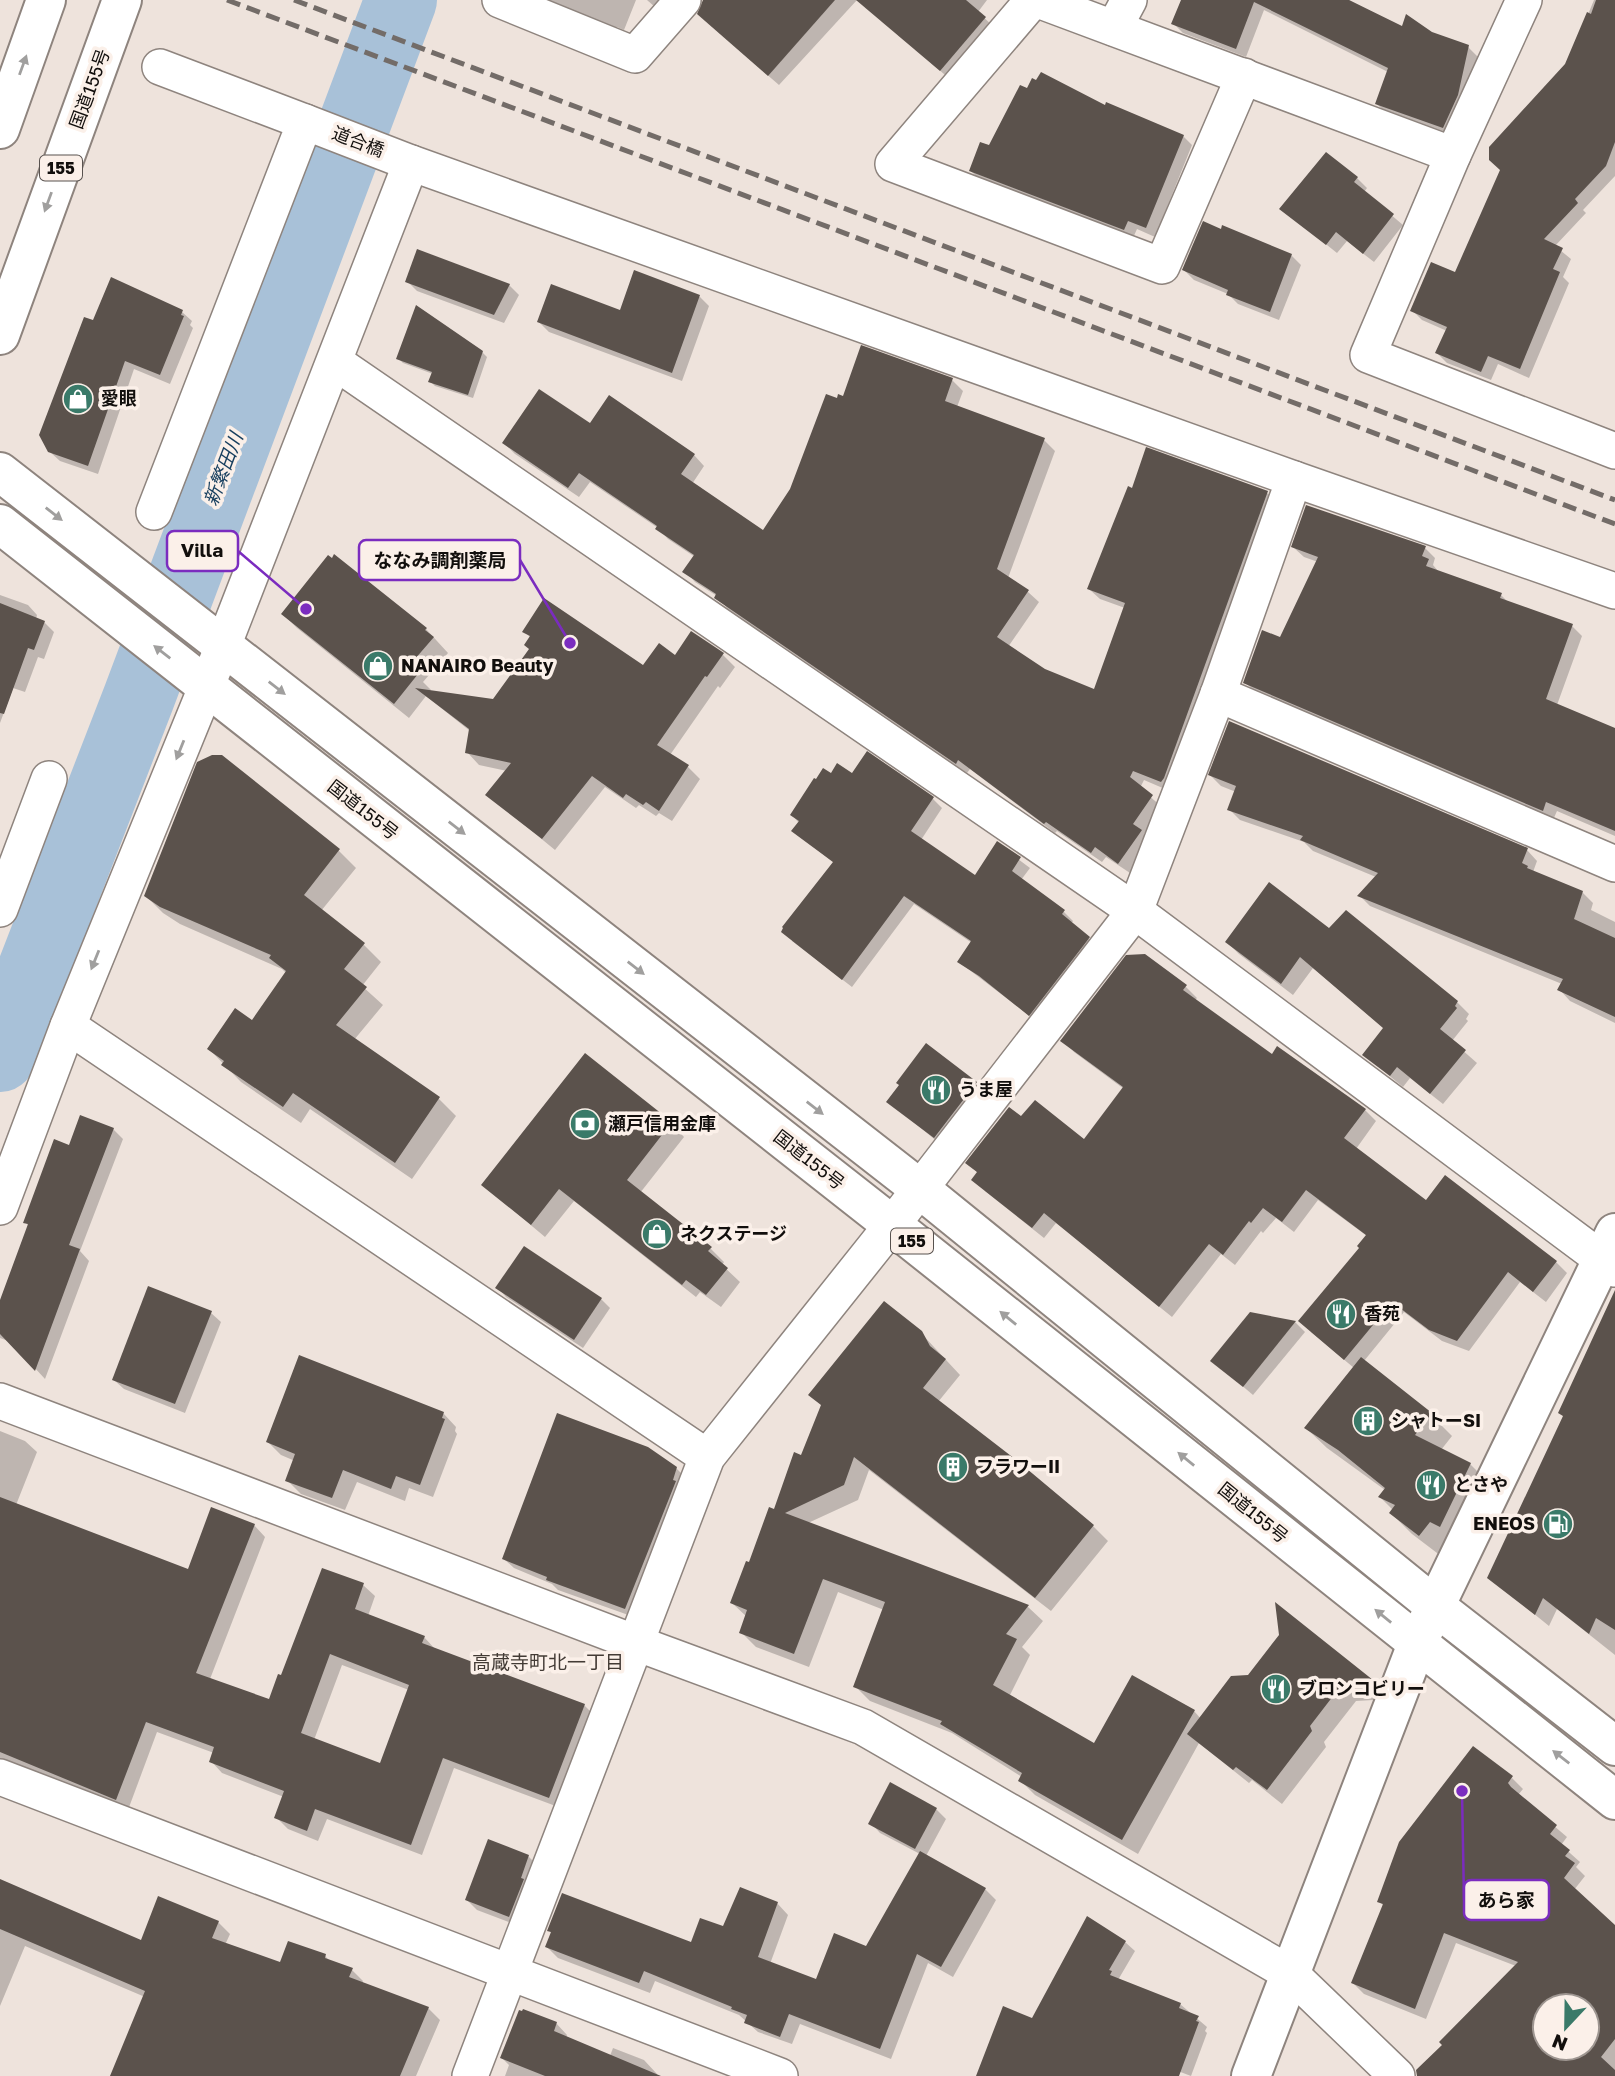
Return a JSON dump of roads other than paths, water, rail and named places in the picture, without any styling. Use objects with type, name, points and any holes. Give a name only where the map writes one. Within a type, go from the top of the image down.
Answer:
[{"type":"main road","points":[[0,129],[47,0]]},
{"type":"main road","name":"国道155号","points":[[0,335],[122,0]]},
{"type":"main road","name":"155","points":[[0,472],[920,1189],[1436,1606],[1615,1746]]},
{"type":"main road","name":"国道155号","points":[[0,524],[892,1225],[1615,1800]]},
{"type":"main road","points":[[1251,2076],[1417,1644],[1611,1254]]},
{"type":"street","points":[[500,0],[635,55],[683,0]]},
{"type":"street","points":[[1244,76],[1162,267],[893,164],[1035,0],[1121,14],[1244,76],[1454,155]]},
{"type":"street","points":[[1524,0],[1368,355],[1615,451]]},
{"type":"street","name":"道合橋","points":[[160,67],[411,163],[1615,591]]},
{"type":"street","points":[[154,512],[305,122]]},
{"type":"street","points":[[0,1207],[68,1026],[223,646],[411,163]]},
{"type":"street","points":[[335,362],[1135,911],[1611,1254]]},
{"type":"street","points":[[470,2076],[707,1457],[892,1225],[1135,911],[1218,694],[1294,479]]},
{"type":"street","points":[[1218,694],[1615,864]]},
{"type":"street","points":[[0,909],[49,779]]},
{"type":"street","points":[[68,1026],[707,1457]]},
{"type":"street","points":[[0,1401],[863,1727],[1291,1974],[1397,2076]]},
{"type":"street","points":[[0,1777],[780,2076]]},
{"type":"waterway","name":"新繁田川","points":[[0,1056],[139,697],[401,0]]},
{"type":"railway","points":[[227,0],[1615,524]]},
{"type":"railway","points":[[294,0],[1615,500]]},
{"type":"place","name":"愛眼","points":[[78,399]]},
{"type":"place","name":"Villa","points":[[306,609]]},
{"type":"place","name":"ななみ調剤薬局","points":[[570,643]]},
{"type":"place","name":"NANAIRO Beauty","points":[[378,666]]},
{"type":"place","name":"うま屋","points":[[936,1090]]},
{"type":"place","name":"瀬戸信用金庫","points":[[585,1124]]},
{"type":"place","name":"ネクステージ","points":[[657,1234]]},
{"type":"place","name":"香苑","points":[[1341,1314]]},
{"type":"place","name":"シャトーSI","points":[[1368,1421]]},
{"type":"place","name":"フラワーII","points":[[953,1467]]},
{"type":"place","name":"とさや","points":[[1431,1485]]},
{"type":"place","name":"ENEOS","points":[[1558,1524]]},
{"type":"place","name":"ブロンコビリー","points":[[1276,1689]]},
{"type":"place","name":"あら家","points":[[1462,1791]]},
{"type":"district","name":"高蔵寺町北一丁目","points":[[548,1662]]}]
